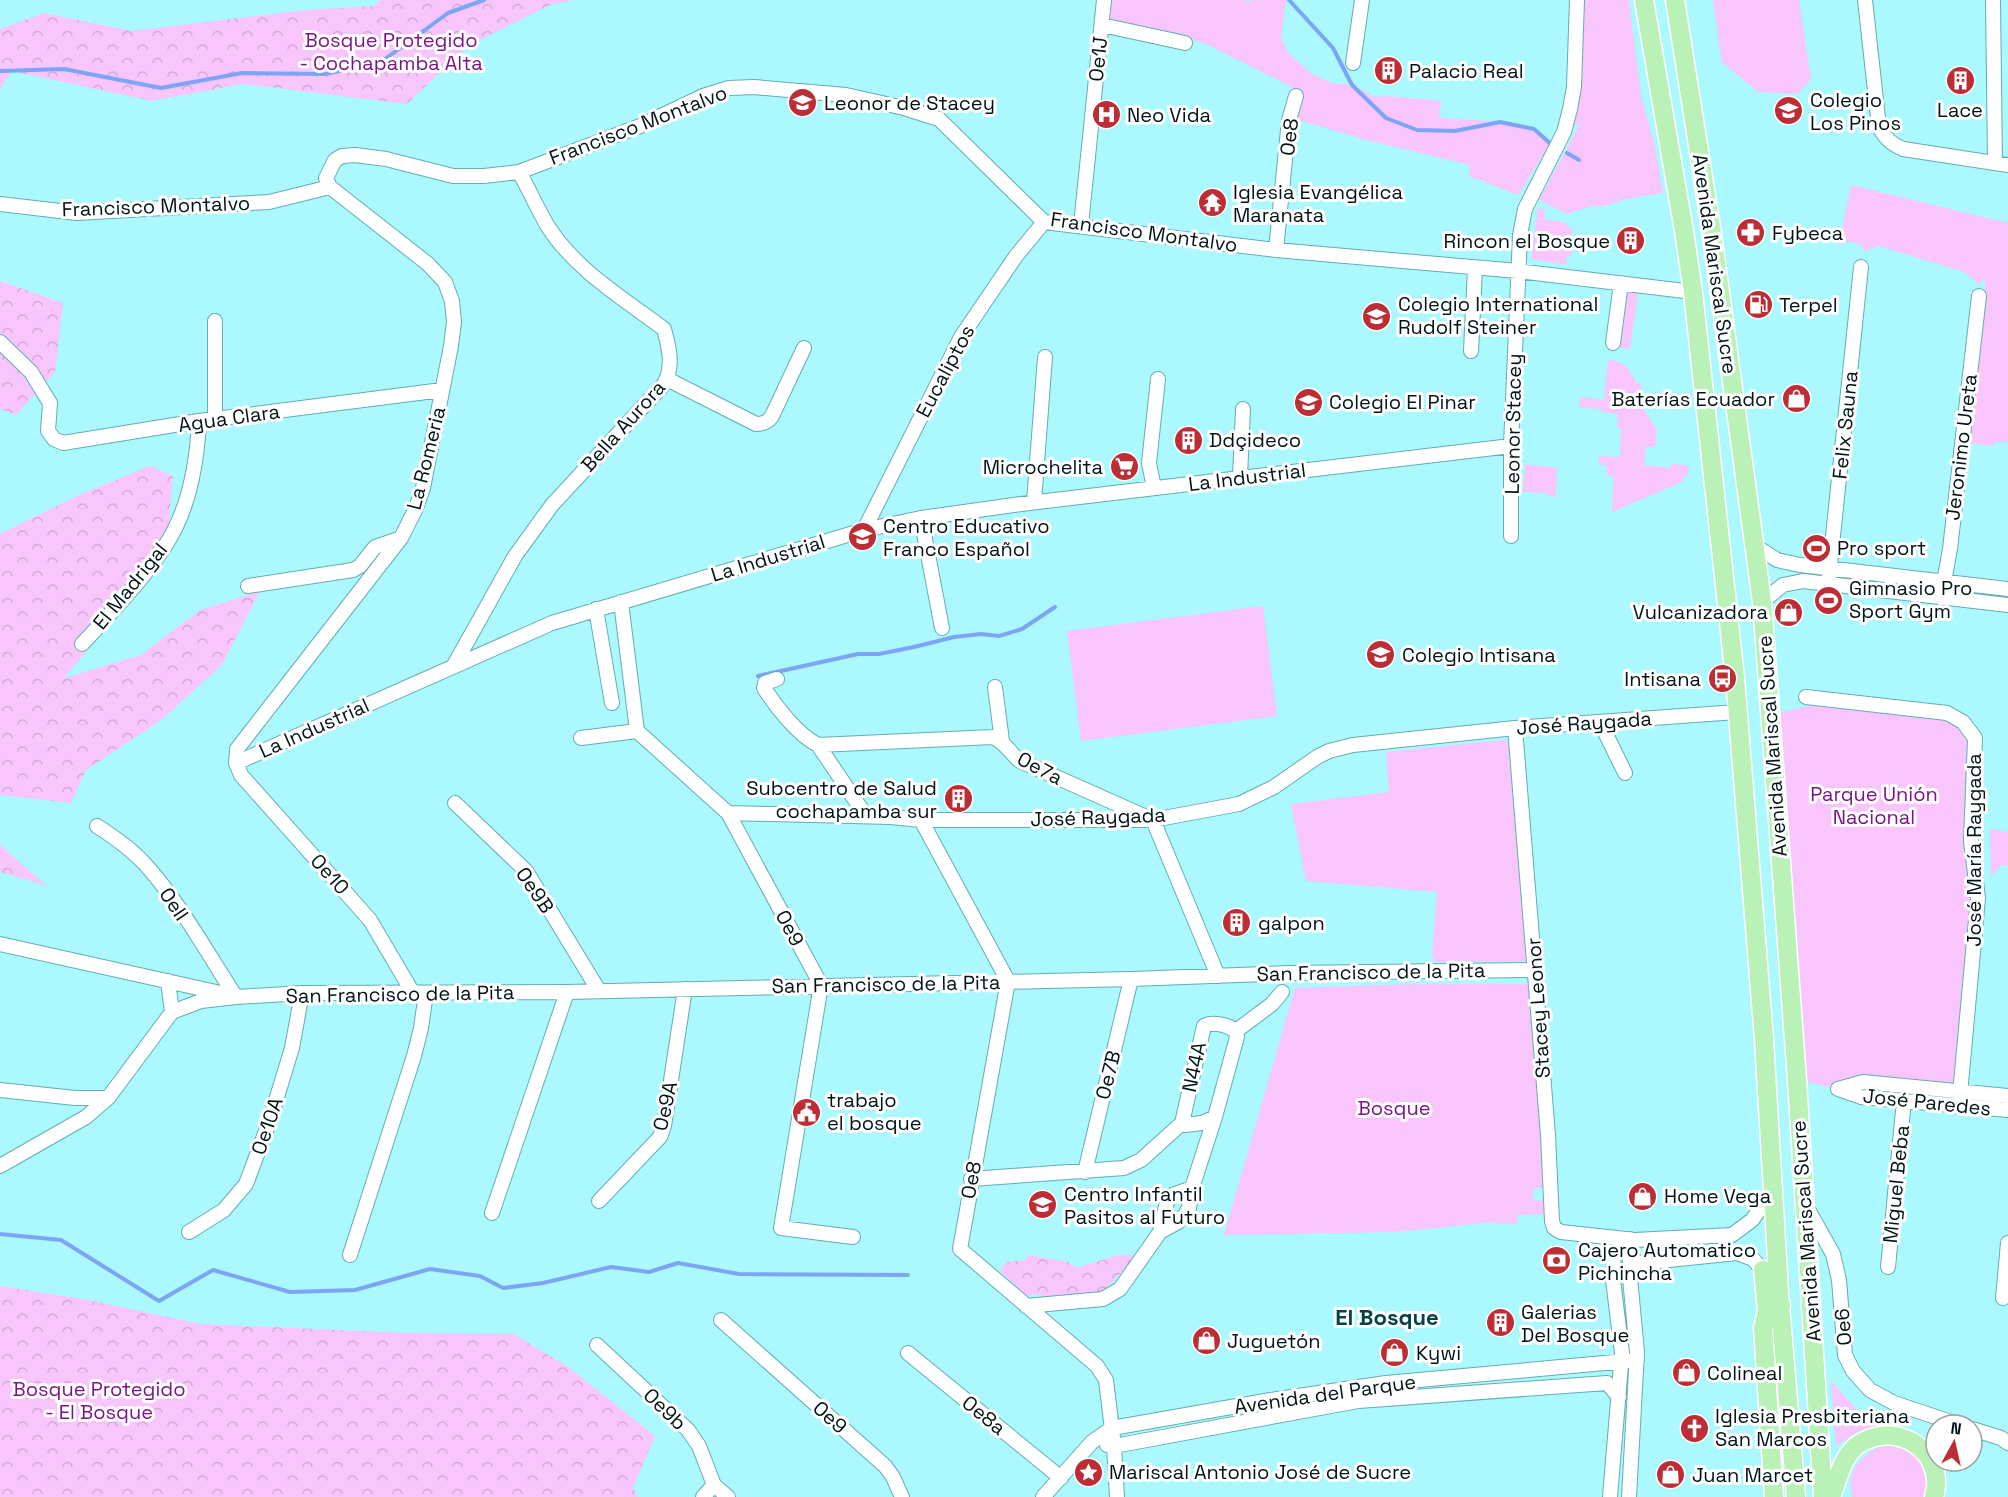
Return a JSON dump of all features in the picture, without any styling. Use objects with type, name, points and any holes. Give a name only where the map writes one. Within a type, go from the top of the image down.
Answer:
[{"type":"main road","name":"Avenida Mariscal Sucre","points":[[1644,0],[1693,292],[1737,712],[1796,1497]]},
{"type":"main road","name":"Avenida Mariscal Sucre","points":[[1675,0],[1712,234],[1762,602],[1823,1497]]},
{"type":"main road","points":[[1763,1270],[1767,1310],[1763,1327],[1774,1497]]},
{"type":"main road","name":"Avenida Mariscal Sucre","points":[[1763,1327],[1780,1299]]},
{"type":"main road","points":[[1832,1497],[1848,1455],[1858,1444],[1886,1435],[1900,1436],[1922,1449],[1934,1469],[1937,1484],[1934,1497]]},
{"type":"street","name":"Oe1J","points":[[1082,225],[1104,0]]},
{"type":"street","points":[[1353,63],[1362,0]]},
{"type":"street","name":"Leonor Stacey","points":[[1511,536],[1511,446],[1520,235],[1525,209],[1564,132],[1570,109],[1574,87],[1577,0]]},
{"type":"street","points":[[1865,0],[1879,127],[1892,145],[1903,149],[2002,164],[1993,0]]},
{"type":"street","points":[[1102,24],[1185,43]]},
{"type":"street","name":"Francisco Montalvo","points":[[0,204],[77,213],[269,202],[330,187],[326,178],[335,160],[355,155],[386,159],[453,176],[484,176],[519,172],[640,126],[703,96],[729,88],[754,87],[846,95],[904,108],[939,119],[1044,222],[1276,250],[1518,271],[1693,292]]},
{"type":"street","name":"Oe8","points":[[1276,250],[1289,120],[1296,96]]},
{"type":"street","name":"Bella Aurora","points":[[453,667],[515,556],[552,505],[667,379],[669,366],[669,345],[664,329],[584,267],[564,247],[548,226],[519,172]]},
{"type":"street","name":"La Romeria","points":[[236,763],[237,749],[401,538],[416,508],[423,488],[454,322],[452,301],[445,282],[428,264],[330,187]]},
{"type":"street","name":"Eucaliptos","points":[[864,530],[961,337],[1016,256],[1044,222]]},
{"type":"street","name":"Felix Sauna","points":[[1828,584],[1861,267]]},
{"type":"street","points":[[1471,351],[1475,268]]},
{"type":"street","points":[[1613,343],[1621,283]]},
{"type":"street","name":"Jeronimo Ureta","points":[[1941,598],[1950,549],[1979,296]]},
{"type":"street","points":[[215,321],[215,419]]},
{"type":"street","name":"Agua Clara","points":[[0,342],[31,372],[50,403],[48,431],[54,439],[63,443],[200,421],[442,390]]},
{"type":"street","points":[[667,379],[756,424],[761,424],[772,416],[804,348]]},
{"type":"street","points":[[1034,502],[1045,357]]},
{"type":"street","points":[[1154,488],[1149,463],[1158,379]]},
{"type":"street","points":[[1240,477],[1243,409]]},
{"type":"street","name":"El Madrigal","points":[[82,644],[164,548],[183,507],[193,474],[200,421]]},
{"type":"street","name":"La Industrial","points":[[236,763],[552,623],[864,530],[921,518],[1034,502],[1511,446]]},
{"type":"street","points":[[921,518],[942,628]]},
{"type":"street","points":[[248,586],[353,570],[360,566],[375,547],[401,538]]},
{"type":"street","points":[[1754,545],[1777,560],[2008,589]]},
{"type":"street","points":[[1762,602],[1783,585],[1803,581],[2008,605]]},
{"type":"street","points":[[581,738],[637,731],[621,602]]},
{"type":"street","points":[[596,609],[612,703]]},
{"type":"street","points":[[777,679],[765,683],[764,688],[807,740],[818,745],[866,816]]},
{"type":"street","points":[[995,687],[1002,741]]},
{"type":"street","name":"José María Raygada","points":[[1806,697],[1947,713],[1963,722],[1975,738],[1971,841],[1978,898],[1961,1098]]},
{"type":"street","name":"José Raygada","points":[[728,813],[866,816],[921,820],[1153,820],[1239,804],[1274,787],[1317,757],[1347,746],[1515,728],[1737,712]]},
{"type":"street","points":[[1600,722],[1624,773]]},
{"type":"street","name":"Stacey Leonor","points":[[1515,728],[1548,1135],[1552,1221],[1554,1228],[1561,1232],[1614,1238]]},
{"type":"street","name":"Oe9","points":[[637,731],[728,813],[821,985]]},
{"type":"street","name":"Oe7a","points":[[818,745],[983,736],[1002,741],[1012,755],[1020,761],[1153,820]]},
{"type":"street","name":"Oe10","points":[[236,763],[241,775],[370,920],[420,993]]},
{"type":"street","name":"Oe9B","points":[[455,803],[526,871],[599,991]]},
{"type":"street","points":[[921,820],[1008,981]]},
{"type":"street","points":[[1153,820],[1218,976]]},
{"type":"street","name":"Oell","points":[[97,826],[130,849],[144,863],[164,888],[236,997]]},
{"type":"street","name":"San Francisco de la Pita","points":[[0,944],[236,997]]},
{"type":"street","name":"San Francisco de la Pita","points":[[172,1012],[201,1001],[302,993],[567,992],[1131,979],[1289,973],[1535,970]]},
{"type":"street","name":"Oe7B","points":[[1085,1172],[1131,979]]},
{"type":"street","points":[[0,1166],[86,1117],[108,1098],[172,1012],[168,981]]},
{"type":"street","name":"Oe8","points":[[1008,981],[960,1249],[1102,1373],[1106,1380],[1112,1428],[1117,1497]]},
{"type":"street","points":[[821,985],[781,1228],[853,1236]]},
{"type":"street","name":"Oe9A","points":[[599,1201],[660,1137],[664,1126],[685,989]]},
{"type":"street","points":[[492,1213],[567,992]]},
{"type":"street","points":[[1236,1031],[1272,1004],[1282,992]]},
{"type":"street","name":"Oe10A","points":[[189,1232],[224,1209],[246,1184],[270,1120],[292,1048],[302,993]]},
{"type":"street","points":[[350,1255],[414,1056],[421,1028],[420,993]]},
{"type":"street","name":"N44A","points":[[1026,1306],[1093,1301],[1111,1296],[1120,1289],[1160,1232],[1185,1215],[1189,1208],[1192,1188],[1237,1037],[1236,1031],[1228,1026],[1207,1024],[1204,1026],[1184,1124]]},
{"type":"street","name":"José Paredes","points":[[2008,1096],[1961,1098],[1904,1100],[1861,1097],[1838,1089],[1863,1082],[1961,1098],[2008,1110]]},
{"type":"street","points":[[0,1090],[75,1098],[108,1098]]},
{"type":"street","name":"Miguel Beba","points":[[1888,1267],[1904,1100]]},
{"type":"street","name":"N44A","points":[[971,1179],[1124,1168],[1141,1160],[1184,1124],[1202,1123],[1215,1117]]},
{"type":"street","points":[[1184,1124],[1206,1147]]},
{"type":"street","name":"N44A","points":[[1160,1232],[1167,1202],[1172,1195],[1192,1188]]},
{"type":"street","points":[[1610,1497],[1622,1362],[1613,1280],[1614,1238],[1732,1235],[1752,1220],[1774,1189]]},
{"type":"street","name":"Oe6","points":[[1804,1203],[1833,1254],[1839,1280],[1845,1355],[1853,1371],[1870,1390],[1894,1402],[1926,1413]]},
{"type":"street","points":[[1629,1497],[1637,1360],[1630,1239]]},
{"type":"street","points":[[2003,1298],[2008,1243]]},
{"type":"street","points":[[1630,1264],[1737,1253],[1754,1259],[1780,1299]]},
{"type":"street","name":"Oe9","points":[[721,1320],[885,1467],[893,1477],[902,1497]]},
{"type":"street","name":"Oe9b","points":[[597,1345],[694,1438],[714,1485]]},
{"type":"street","name":"Oe8a","points":[[908,1353],[1061,1478]]},
{"type":"street","name":"Avenida del Parque","points":[[1043,1497],[1092,1442],[1112,1428],[1386,1383],[1637,1360]]},
{"type":"street","name":"Avenida del Parque","points":[[1114,1446],[1358,1401],[1607,1383],[1619,1396]]},
{"type":"street","points":[[1984,1433],[2001,1438],[2008,1443]]},
{"type":"street","points":[[1092,1442],[1114,1446]]},
{"type":"street","points":[[703,1497],[714,1485],[728,1497]]},
{"type":"green space","name":"Bosque Protegido - Cochapamba Alta","points":[[380,0],[575,0],[552,4],[468,46],[407,104],[243,84],[152,101],[12,71],[0,89],[0,29],[44,13],[132,31],[307,10],[374,6]]},
{"type":"green space","points":[[1094,0],[1244,0],[1250,2],[1251,0],[1286,0],[1281,37],[1288,53],[1312,74],[1332,83],[1352,85],[1375,97],[1441,101],[1439,118],[1500,122],[1534,129],[1550,144],[1518,195],[1469,176],[1470,165],[1370,141],[1291,118],[1301,94],[1288,85],[1204,43],[1108,18]]},
{"type":"green space","points":[[1579,0],[1629,0],[1641,96],[1655,147],[1663,193],[1626,199],[1605,206],[1592,206],[1567,214],[1539,200],[1580,124],[1565,128]]},
{"type":"green space","points":[[1713,0],[1799,0],[1811,79],[1798,94],[1758,92],[1722,62]]},
{"type":"green space","points":[[1851,185],[2008,223],[2008,442],[1998,442],[1991,446],[1968,443],[1985,300],[1985,278],[1979,284],[1964,272],[1879,246],[1865,251],[1853,242],[1839,245]]},
{"type":"green space","points":[[1538,207],[1545,211],[1544,219],[1568,223],[1567,228],[1573,228],[1571,240],[1574,244],[1571,256],[1567,256],[1566,265],[1531,259]]},
{"type":"green space","points":[[0,281],[63,303],[55,372],[16,415],[0,409]]},
{"type":"green space","points":[[1626,291],[1638,293],[1630,349],[1618,347]]},
{"type":"green space","points":[[1608,360],[1622,364],[1636,382],[1641,383],[1642,407],[1657,430],[1655,447],[1646,447],[1644,465],[1670,468],[1672,463],[1689,466],[1688,475],[1683,477],[1682,482],[1612,512],[1614,477],[1608,476],[1606,466],[1599,464],[1599,456],[1620,457],[1621,429],[1617,426],[1618,414],[1579,407],[1580,397],[1604,400]]},
{"type":"green space","points":[[1525,464],[1557,468],[1556,497],[1547,496],[1547,493],[1523,492]]},
{"type":"green space","points":[[150,466],[173,476],[166,551],[64,678],[141,655],[200,610],[260,591],[222,665],[160,721],[86,770],[71,803],[0,795],[0,534],[79,495]]},
{"type":"green space","points":[[1263,606],[1277,716],[1081,741],[1067,631]]},
{"type":"green space","name":"Parque Unión Nacional","points":[[1822,703],[1947,713],[1975,738],[1978,898],[1962,1091],[1863,1082],[1838,1089],[1797,1080],[1770,715]]},
{"type":"green space","points":[[1504,740],[1510,743],[1529,961],[1435,962],[1432,955],[1437,892],[1306,881],[1291,804],[1389,792],[1386,752]]},
{"type":"green space","points":[[1990,829],[2008,832],[2008,866],[2001,865],[1991,877]]},
{"type":"green space","points":[[0,845],[47,886],[0,872]]},
{"type":"green space","name":"Bosque","points":[[1411,984],[1535,984],[1546,1188],[1533,1188],[1533,1200],[1545,1201],[1545,1214],[1518,1215],[1517,1224],[1483,1223],[1396,1232],[1224,1235],[1295,988]]},
{"type":"green space","points":[[1028,1255],[1068,1262],[1077,1268],[1118,1255],[1138,1255],[1102,1292],[1047,1301],[1038,1294],[1027,1296],[1000,1271],[1006,1263],[1024,1261]]},
{"type":"green space","name":"Bosque Protegido - El Bosque","points":[[0,1286],[88,1300],[200,1324],[406,1333],[514,1334],[568,1367],[655,1436],[633,1487],[637,1497],[0,1497]]},
{"type":"green space","points":[[1831,1381],[1859,1412],[1892,1426],[1859,1431],[1836,1446]]},
{"type":"green space","points":[[1882,1445],[1905,1446],[1924,1460],[1924,1473],[1928,1473],[1931,1491],[1928,1497],[1852,1497],[1853,1472],[1856,1465]]},
{"type":"waterway","points":[[0,71],[64,69],[161,88],[242,73],[325,74],[381,62],[448,13],[484,0]]},
{"type":"waterway","points":[[1289,0],[1333,48],[1352,85],[1386,118],[1417,130],[1455,131],[1500,122],[1534,129],[1552,145]]},
{"type":"waterway","points":[[1567,153],[1579,160]]},
{"type":"waterway","points":[[758,676],[858,654],[879,654],[954,637],[981,634],[999,636],[1022,629],[1055,607]]},
{"type":"waterway","points":[[0,1234],[61,1240],[159,1301],[213,1270],[290,1292],[355,1290],[430,1269],[480,1276],[503,1288],[543,1283],[611,1267],[649,1272],[678,1263],[739,1274],[908,1275]]},
{"type":"place","name":"Palacio Real","points":[[1388,71]]},
{"type":"place","name":"Lace","points":[[1960,80]]},
{"type":"place","name":"Leonor de Stacey","points":[[803,103]]},
{"type":"place","name":"Colegio Los Pinos","points":[[1789,111]]},
{"type":"place","name":"Neo Vida","points":[[1106,115]]},
{"type":"place","name":"Iglesia Evangélica Maranata","points":[[1212,203]]},
{"type":"place","name":"Fybeca","points":[[1751,233]]},
{"type":"place","name":"Rincon el Bosque","points":[[1631,241]]},
{"type":"place","name":"Terpel","points":[[1758,305]]},
{"type":"place","name":"Colegio International Rudolf Steiner","points":[[1377,316]]},
{"type":"place","name":"Baterías Ecuador","points":[[1796,399]]},
{"type":"place","name":"Colegio El Pinar","points":[[1308,402]]},
{"type":"place","name":"Ddçideco","points":[[1188,440]]},
{"type":"place","name":"Microchelita","points":[[1124,467]]},
{"type":"place","name":"Centro Educativo Franco Español","points":[[862,537]]},
{"type":"place","name":"Pro sport","points":[[1816,548]]},
{"type":"place","name":"Gimnasio Pro Sport Gym","points":[[1828,600]]},
{"type":"place","name":"Vulcanizadora","points":[[1789,612]]},
{"type":"place","name":"Colegio Intisana","points":[[1381,655]]},
{"type":"place","name":"Intisana","points":[[1722,679]]},
{"type":"place","name":"Subcentro de Salud cochapamba sur","points":[[958,799]]},
{"type":"place","name":"galpon","points":[[1237,923]]},
{"type":"place","name":"trabajo el bosque","points":[[806,1112]]},
{"type":"place","name":"Home Vega","points":[[1643,1196]]},
{"type":"place","name":"Centro Infantil Pasitos al Futuro","points":[[1043,1205]]},
{"type":"place","name":"Cajero Automatico Pichincha","points":[[1557,1261]]},
{"type":"place","name":"Galerias Del Bosque","points":[[1500,1323]]},
{"type":"place","name":"Juguetón","points":[[1206,1341]]},
{"type":"place","name":"Kywi","points":[[1395,1353]]},
{"type":"place","name":"Colineal","points":[[1686,1373]]},
{"type":"place","name":"Iglesia Presbiteriana San Marcos","points":[[1694,1428]]},
{"type":"place","name":"Mariscal Antonio José de Sucre","points":[[1088,1472]]},
{"type":"place","name":"Juan Marcet","points":[[1671,1475]]},
{"type":"district","name":"El Bosque","points":[[1387,1317]]}]
